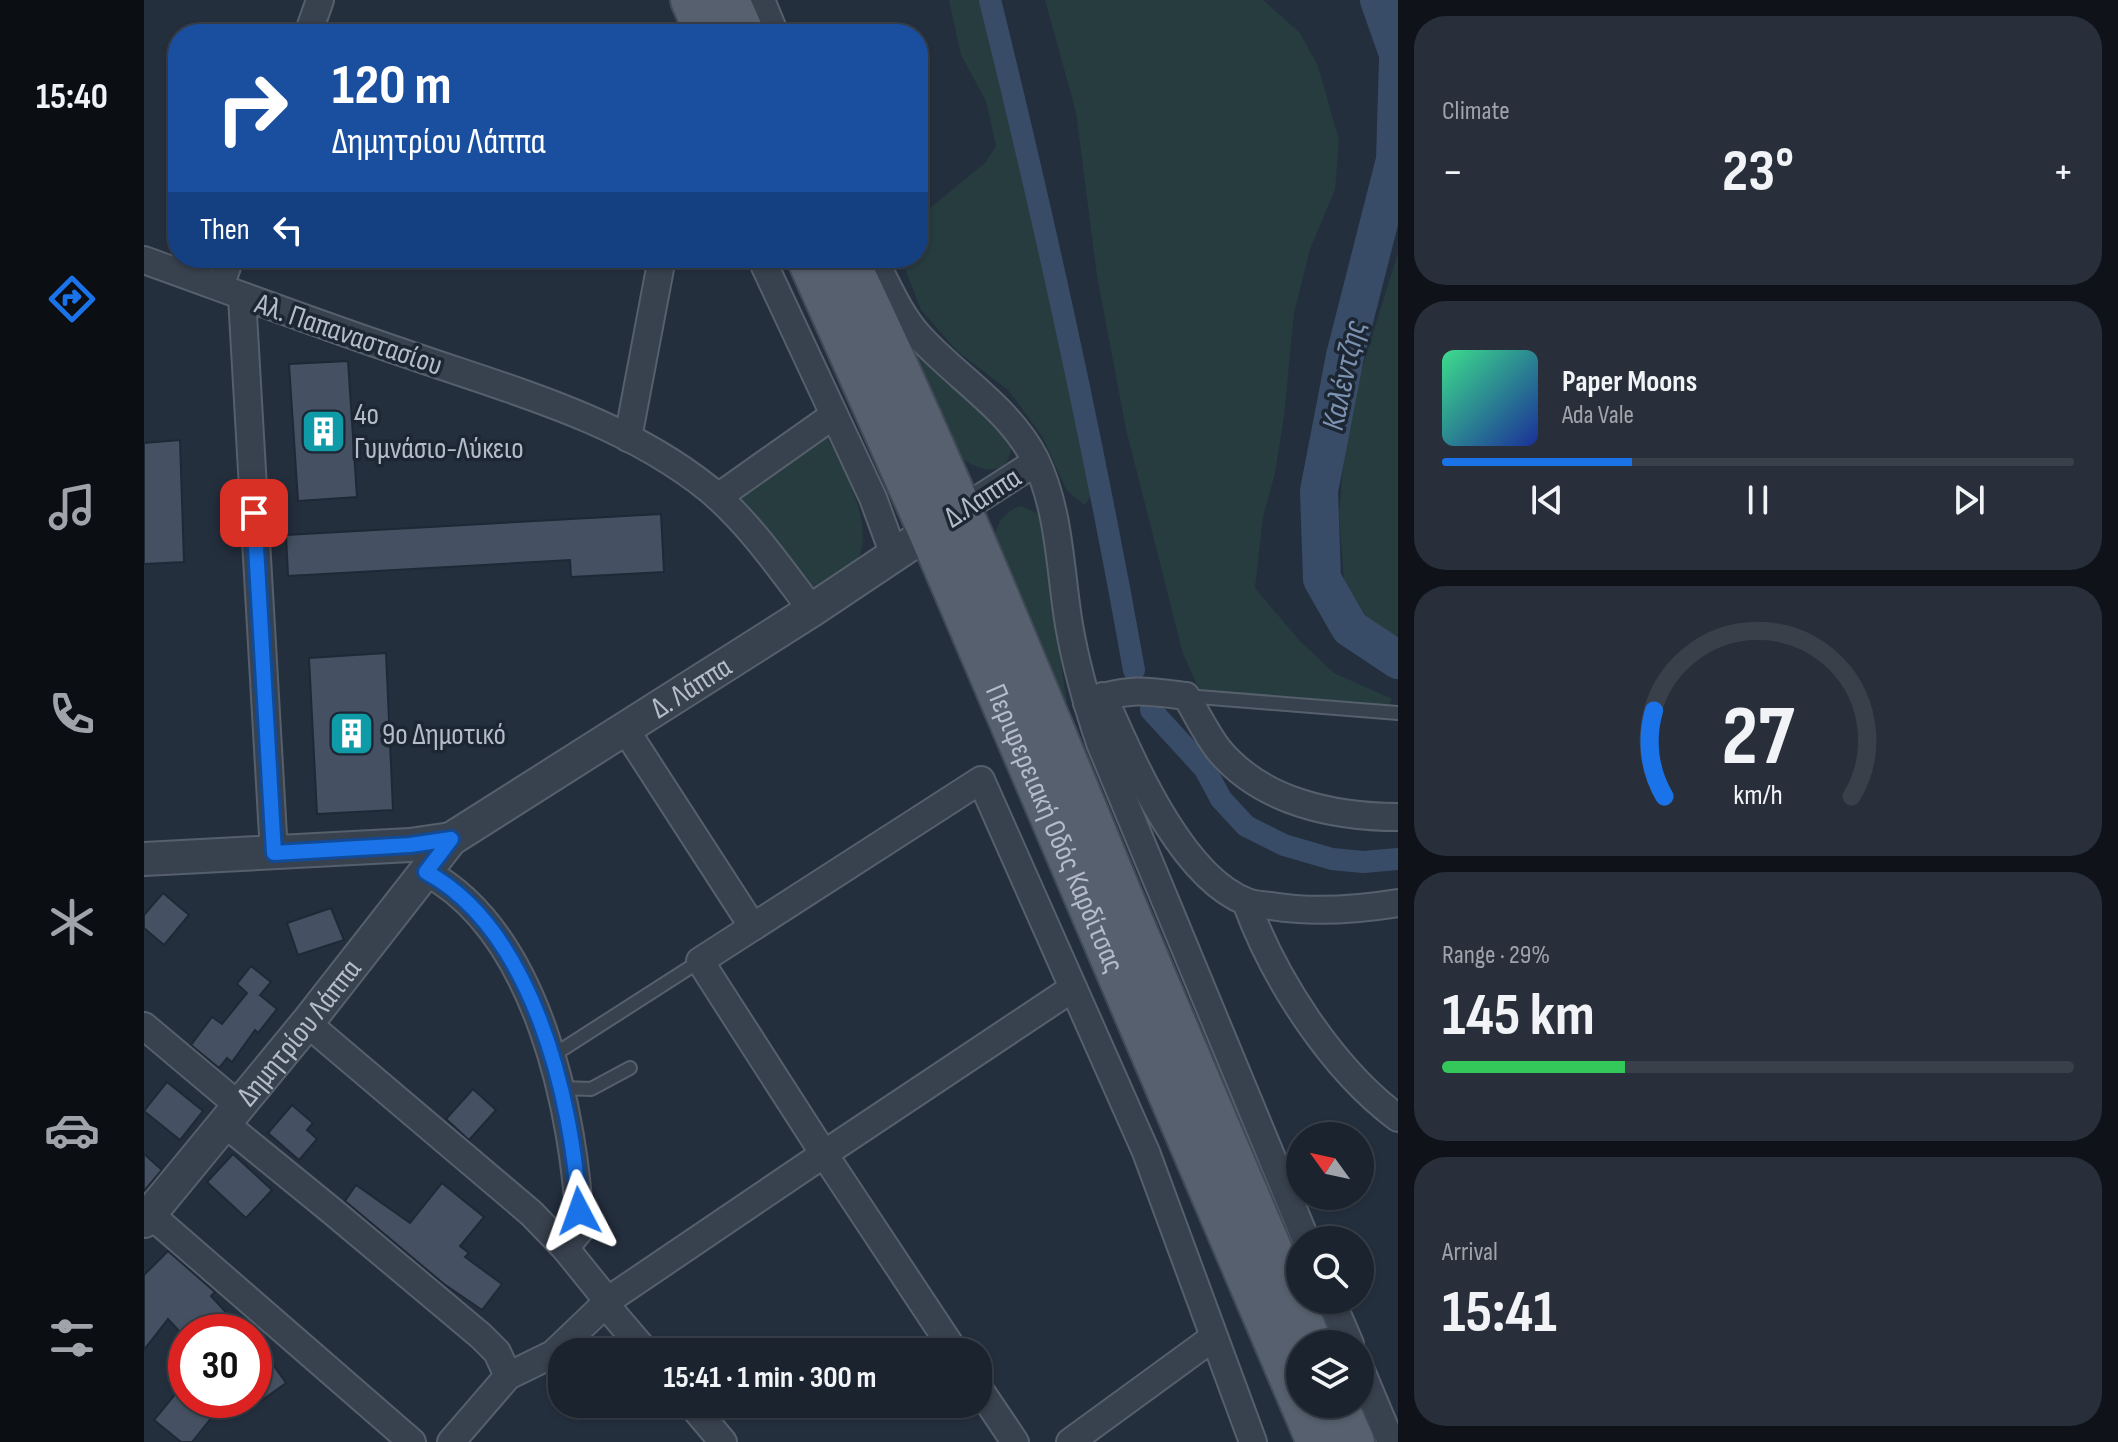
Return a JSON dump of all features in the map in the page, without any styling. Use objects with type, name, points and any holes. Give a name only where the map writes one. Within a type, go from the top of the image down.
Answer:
[{"type":"main road","points":[[691,0],[702,24]]},
{"type":"main road","points":[[729,0],[740,24]]},
{"type":"main road","name":"Περιφερειακή Οδός Καρδίτσας","points":[[811,268],[929,532],[1286,1370]]},
{"type":"main road","name":"Περιφερειακή Οδός Καρδίτσας","points":[[852,268],[963,509],[1163,995],[1306,1330]]},
{"type":"main road","name":"Περιφερειακή Οδός Καρδίτσας","points":[[1307,1418],[1317,1442]]},
{"type":"main road","points":[[1343,1418],[1354,1442]]},
{"type":"street","points":[[312,24],[320,0]]},
{"type":"street","points":[[761,0],[771,24]]},
{"type":"street","name":"Αλ. Παπαναστασίου","points":[[144,260],[553,404],[628,438],[683,470],[718,497],[763,545],[812,610]]},
{"type":"street","points":[[230,268],[274,853]]},
{"type":"street","points":[[628,438],[660,268]]},
{"type":"street","points":[[766,268],[873,498],[894,555]]},
{"type":"street","points":[[878,268],[918,334],[958,375],[1006,416],[1020,432],[1036,462],[1059,551],[1077,673],[1184,850],[1210,879],[1246,902],[1308,911],[1398,903]]},
{"type":"street","points":[[718,497],[834,415]]},
{"type":"street","name":"Δ.Λαππα","points":[[929,532],[1036,462]]},
{"type":"street","name":"Δ. Λάππα","points":[[451,839],[812,610],[929,532]]},
{"type":"street","points":[[1095,700],[1136,690],[1186,696],[1220,751],[1237,768],[1262,785],[1325,811],[1348,816],[1398,817]]},
{"type":"street","points":[[1095,700],[1124,805],[1300,1226]]},
{"type":"street","points":[[625,729],[753,927]]},
{"type":"street","points":[[946,1338],[700,961],[981,780],[1146,1152],[1253,1442]]},
{"type":"street","points":[[144,859],[410,845],[451,839]]},
{"type":"street","name":"Δημητρίου Λάππα","points":[[146,1215],[307,1023],[451,839]]},
{"type":"street","points":[[426,872],[449,884],[497,937],[530,1000],[552,1056],[573,1149],[580,1230],[565,1248]]},
{"type":"street","points":[[1246,902],[1263,942],[1309,1021],[1367,1093],[1398,1118]]},
{"type":"street","points":[[451,1442],[508,1376],[553,1354],[604,1303],[1073,988]]},
{"type":"street","points":[[307,1023],[510,1193],[565,1248],[603,1295],[604,1303],[634,1338]]},
{"type":"street","points":[[144,1026],[231,1114],[481,1336],[497,1352],[508,1376]]},
{"type":"street","points":[[146,1215],[412,1442]]},
{"type":"street","points":[[1070,1442],[1214,1337]]},
{"type":"street","points":[[1374,1401],[1391,1442]]},
{"type":"street","points":[[992,1408],[1015,1442]]},
{"type":"street","points":[[703,1418],[723,1442]]},
{"type":"lane","points":[[1186,696],[1398,713]]},
{"type":"lane","points":[[552,1056],[700,961]]},
{"type":"lane","points":[[561,1088],[591,1089],[630,1068]]},
{"type":"green space","points":[[949,0],[983,0],[1036,216],[1093,493],[1085,505],[1067,491],[1042,436],[1008,390],[958,352],[921,310],[905,268],[928,268],[928,210],[985,163],[996,146],[986,101],[961,55]]},
{"type":"green space","points":[[1045,0],[1263,0],[1300,33],[1318,66],[1339,140],[1335,190],[1310,249],[1294,313],[1284,416],[1275,473],[1263,517],[1255,588],[1299,640],[1334,673],[1392,699],[1387,708],[1199,689],[1183,654],[1126,429],[1097,276],[1076,112]]},
{"type":"green space","points":[[1398,253],[1398,638],[1386,634],[1361,616],[1344,581],[1339,515],[1347,417]]},
{"type":"green space","points":[[906,340],[931,368],[1012,442],[1010,453],[1001,467],[978,467],[961,458]]},
{"type":"green space","points":[[826,436],[855,496],[863,530],[858,559],[851,569],[820,589],[811,586],[732,493]]},
{"type":"green space","points":[[1021,506],[1039,514],[1042,519],[1067,701],[1061,705],[995,544],[1001,520]]},
{"type":"building","name":"4ο Γυμνάσιο-Λύκειο","points":[[348,361],[357,497],[298,501],[289,364]]},
{"type":"building","points":[[180,440],[184,562],[144,564],[144,443]]},
{"type":"building","points":[[661,514],[664,572],[571,577],[570,560],[288,576],[286,535]]},
{"type":"building","name":"9ο Δημοτικό","points":[[386,653],[393,810],[317,814],[309,658]]},
{"type":"building","points":[[163,893],[189,915],[164,945],[144,928],[144,915]]},
{"type":"building","points":[[331,908],[344,940],[298,955],[287,923]]},
{"type":"building","points":[[251,966],[271,982],[260,995],[277,1009],[258,1033],[255,1030],[232,1062],[227,1058],[219,1068],[191,1045],[212,1017],[222,1024],[247,993],[237,984]]},
{"type":"building","points":[[167,1082],[203,1111],[180,1140],[144,1111]]},
{"type":"building","points":[[473,1089],[496,1110],[469,1140],[446,1119]]},
{"type":"building","points":[[292,1105],[313,1123],[307,1130],[317,1139],[299,1160],[268,1133]]},
{"type":"building","points":[[144,1154],[162,1170],[144,1191]]},
{"type":"building","points":[[233,1154],[272,1190],[246,1218],[207,1182]]},
{"type":"building","points":[[442,1183],[484,1217],[460,1246],[469,1253],[465,1257],[502,1284],[482,1310],[444,1284],[345,1201],[356,1185],[410,1223]]},
{"type":"building","points":[[168,1251],[215,1292],[211,1296],[228,1314],[168,1314],[168,1319],[144,1350],[144,1275]]},
{"type":"building","points":[[272,1363],[286,1383],[272,1393]]},
{"type":"building","points":[[168,1403],[168,1418],[211,1418],[192,1442],[181,1442],[154,1420]]},
{"type":"waterway","points":[[990,0],[1068,334],[1134,670]]},
{"type":"waterway","name":"Καλέντζης","points":[[1379,0],[1398,54]]},
{"type":"waterway","name":"Καλέντζης","points":[[1398,60],[1395,160],[1345,356],[1319,491],[1322,579],[1350,628],[1398,660]]},
{"type":"waterway","points":[[1151,710],[1205,769],[1221,799],[1246,826],[1284,845],[1332,859],[1363,862],[1398,859]]},
{"type":"place","name":"4ο Γυμνάσιο-Λύκειο","points":[[323,431]]},
{"type":"place","name":"9ο Δημοτικό","points":[[351,734]]},
{"type":"route","points":[[254,513],[274,853],[410,845],[451,839],[426,872],[449,884],[482,918],[511,959],[530,1000],[552,1056],[569,1120],[579,1211]]}]
